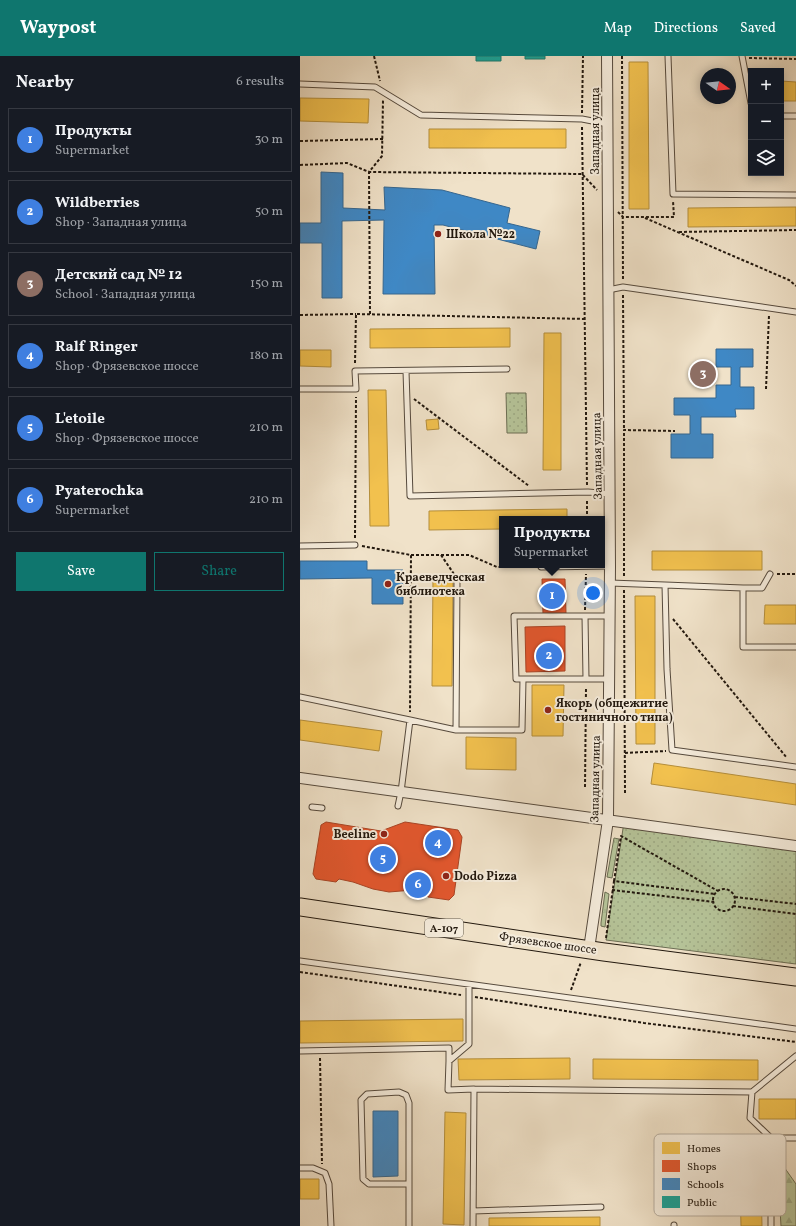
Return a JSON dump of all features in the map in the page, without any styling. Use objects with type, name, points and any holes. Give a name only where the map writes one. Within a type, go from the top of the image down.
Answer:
[{"type":"highway","name":"Фрязевское шоссе","points":[[300,907],[585,956],[796,977]]},
{"type":"street","name":"Западная улица","points":[[585,956],[608,820],[610,494],[608,56]]},
{"type":"street","points":[[300,778],[796,846]]},
{"type":"lane","points":[[668,56],[673,194],[796,195]]},
{"type":"lane","points":[[742,57],[748,88]]},
{"type":"lane","points":[[300,84],[371,86],[383,91],[422,115],[582,119],[608,124]]},
{"type":"lane","points":[[784,116],[796,116]]},
{"type":"lane","points":[[608,290],[623,287],[770,307],[796,312]]},
{"type":"lane","points":[[300,389],[356,389],[355,371],[507,370]]},
{"type":"lane","points":[[406,371],[410,496],[588,492],[610,494]]},
{"type":"lane","points":[[300,546],[355,545]]},
{"type":"lane","points":[[605,566],[610,566]]},
{"type":"lane","points":[[610,583],[762,588],[770,574]]},
{"type":"lane","points":[[456,730],[457,579]]},
{"type":"lane","points":[[665,585],[672,750],[795,767]]},
{"type":"lane","points":[[743,588],[743,647],[796,646]]},
{"type":"lane","points":[[610,616],[514,616],[516,679],[610,679]]},
{"type":"lane","points":[[585,616],[586,679]]},
{"type":"lane","points":[[300,697],[456,730],[522,730],[523,679]]},
{"type":"lane","points":[[398,806],[410,720]]},
{"type":"lane","points":[[312,807],[322,808]]},
{"type":"lane","points":[[300,961],[796,1029]]},
{"type":"lane","points":[[449,1061],[469,1044],[469,985]]},
{"type":"lane","points":[[300,1051],[449,1048],[448,1090],[752,1092],[796,1056]]},
{"type":"lane","points":[[473,1226],[474,1089]]},
{"type":"lane","points":[[409,1184],[369,1184],[363,1180],[361,1100],[367,1094],[398,1092],[406,1095],[409,1103],[409,1184],[409,1226]]},
{"type":"lane","points":[[752,1092],[750,1118],[767,1134]]},
{"type":"lane","points":[[300,1168],[313,1168],[325,1174],[329,1184],[331,1226]]},
{"type":"lane","points":[[473,1211],[601,1207]]},
{"type":"path","points":[[370,314],[369,172],[382,156],[383,139],[383,91],[374,56]]},
{"type":"path","points":[[622,56],[624,430]]},
{"type":"path","points":[[742,57],[796,59]]},
{"type":"path","points":[[300,141],[383,139]]},
{"type":"path","points":[[300,165],[347,163],[369,172],[582,174],[586,319],[587,516]]},
{"type":"path","points":[[623,217],[674,217],[673,194]]},
{"type":"path","points":[[644,217],[789,280],[796,286]]},
{"type":"path","points":[[678,232],[796,230]]},
{"type":"path","points":[[766,389],[770,307]]},
{"type":"path","points":[[355,371],[356,314]]},
{"type":"path","points":[[300,315],[370,314],[586,319]]},
{"type":"path","points":[[356,389],[355,545],[411,555],[469,555],[499,567]]},
{"type":"path","points":[[407,393],[538,493]]},
{"type":"path","points":[[410,720],[411,555]]},
{"type":"path","points":[[441,555],[457,579]]},
{"type":"path","points":[[585,616],[586,568]]},
{"type":"path","points":[[770,574],[796,574]]},
{"type":"path","points":[[665,609],[795,767]]},
{"type":"path","points":[[585,787],[586,679]]},
{"type":"path","points":[[625,753],[672,750]]},
{"type":"path","points":[[606,940],[621,836],[718,891],[728,890],[735,897],[796,904]]},
{"type":"path","points":[[614,881],[716,894]]},
{"type":"path","points":[[612,890],[714,902]]},
{"type":"path","points":[[718,891],[714,902],[716,907],[723,910],[729,909],[733,906],[796,914]]},
{"type":"path","points":[[733,906],[735,897]]},
{"type":"path","points":[[568,998],[585,956]]},
{"type":"path","points":[[300,972],[644,1023],[796,1042]]},
{"type":"path","points":[[320,1051],[322,1172]]},
{"type":"green space","points":[[506,393],[526,393],[527,433],[507,433]]},
{"type":"green space","points":[[624,822],[796,848],[796,964],[606,940]]},
{"type":"green space","points":[[614,838],[619,839],[612,878],[607,877]]},
{"type":"green space","points":[[605,892],[609,894],[605,927],[601,926],[601,923]]},
{"type":"green space","points":[[786,1170],[796,1184],[796,1226],[781,1226],[780,1216],[786,1216]]},
{"type":"building: Homes","points":[[629,62],[648,62],[649,209],[629,209]]},
{"type":"building: Homes","points":[[784,81],[796,82],[796,101],[784,101]]},
{"type":"building: Homes","points":[[300,98],[369,99],[368,123],[300,121]]},
{"type":"building: Homes","points":[[429,129],[566,129],[566,148],[429,148]]},
{"type":"building: Homes","points":[[796,207],[796,226],[688,227],[688,208]]},
{"type":"building: Homes","points":[[510,328],[510,347],[370,348],[370,329]]},
{"type":"building: Homes","points":[[544,333],[561,333],[561,470],[543,470]]},
{"type":"building: Homes","points":[[300,350],[331,350],[331,367],[300,366]]},
{"type":"building: Homes","points":[[368,390],[386,390],[389,526],[370,526]]},
{"type":"building: Homes","points":[[438,419],[439,429],[427,430],[426,420]]},
{"type":"building: Homes","points":[[567,509],[567,516],[499,516],[499,529],[429,530],[429,511]]},
{"type":"building: Homes","points":[[652,551],[762,551],[762,570],[652,570]]},
{"type":"building: Homes","points":[[433,577],[453,578],[452,686],[432,686]]},
{"type":"building: Homes","points":[[635,596],[655,596],[655,744],[636,744]]},
{"type":"building: Homes","points":[[765,605],[796,605],[796,624],[764,624]]},
{"type":"building: Homes","name":"Якорь (общежитие гостиничного типа)","points":[[532,685],[564,685],[563,736],[532,736]]},
{"type":"building: Homes","points":[[300,720],[382,731],[379,751],[300,740]]},
{"type":"building: Homes","points":[[466,737],[516,738],[516,770],[466,769]]},
{"type":"building: Homes","points":[[654,763],[796,784],[796,805],[651,784]]},
{"type":"building: Homes","points":[[463,1019],[463,1041],[300,1043],[300,1021]]},
{"type":"building: Homes","points":[[570,1058],[570,1079],[459,1080],[458,1059]]},
{"type":"building: Homes","points":[[593,1059],[758,1060],[758,1080],[593,1079]]},
{"type":"building: Homes","points":[[759,1099],[796,1099],[796,1119],[759,1119]]},
{"type":"building: Homes","points":[[445,1112],[466,1113],[464,1225],[443,1224]]},
{"type":"building: Homes","points":[[300,1179],[319,1179],[319,1199],[300,1199]]},
{"type":"building: Homes","points":[[741,1216],[762,1216],[762,1226],[741,1226]]},
{"type":"building: Homes","points":[[600,1217],[600,1226],[489,1226],[489,1218]]},
{"type":"building: Shops","points":[[542,579],[565,579],[566,613],[543,614]]},
{"type":"building: Shops","points":[[565,626],[565,671],[526,672],[525,627]]},
{"type":"building: Shops","points":[[326,822],[381,831],[405,822],[458,830],[462,837],[454,895],[449,900],[428,897],[426,892],[413,890],[389,892],[339,879],[336,882],[316,879],[313,874],[321,825]]},
{"type":"building: Schools","points":[[321,172],[343,173],[343,208],[385,210],[384,187],[442,190],[510,208],[507,223],[540,231],[536,249],[443,225],[434,225],[435,294],[383,294],[384,220],[342,221],[342,298],[322,298],[322,243],[300,243],[300,223],[321,223]]},
{"type":"building: Schools","points":[[716,349],[753,349],[753,367],[740,367],[740,387],[754,387],[754,409],[735,409],[736,417],[701,417],[701,434],[713,434],[713,458],[671,458],[671,434],[690,434],[690,415],[674,415],[674,398],[716,398],[716,385],[731,385],[731,367],[716,367]]},
{"type":"building: Schools","points":[[300,561],[367,561],[367,570],[403,570],[403,604],[372,604],[372,578],[300,579]]},
{"type":"building: Schools","points":[[373,1111],[398,1111],[398,1176],[373,1177]]},
{"type":"building: Public","points":[[476,56],[501,56],[501,61],[476,61]]},
{"type":"building: Public","points":[[525,56],[545,56],[545,59],[525,59]]},
{"type":"place","name":"Школа №22","points":[[438,234]]},
{"type":"place","name":"Детский сад № 12","points":[[703,374]]},
{"type":"place","name":"Краеведческая библиотека","points":[[388,584]]},
{"type":"place","name":"Продукты","points":[[552,596]]},
{"type":"place","name":"Wildberries","points":[[549,656]]},
{"type":"place","name":"Якорь (общежитие гостиничного типа)","points":[[548,710]]},
{"type":"place","name":"Beeline","points":[[384,834]]},
{"type":"place","name":"Ralf Ringer","points":[[438,843]]},
{"type":"place","name":"L'etoile","points":[[383,859]]},
{"type":"place","name":"Dodo Pizza","points":[[446,876]]},
{"type":"place","name":"Pyaterochka","points":[[418,885]]}]
